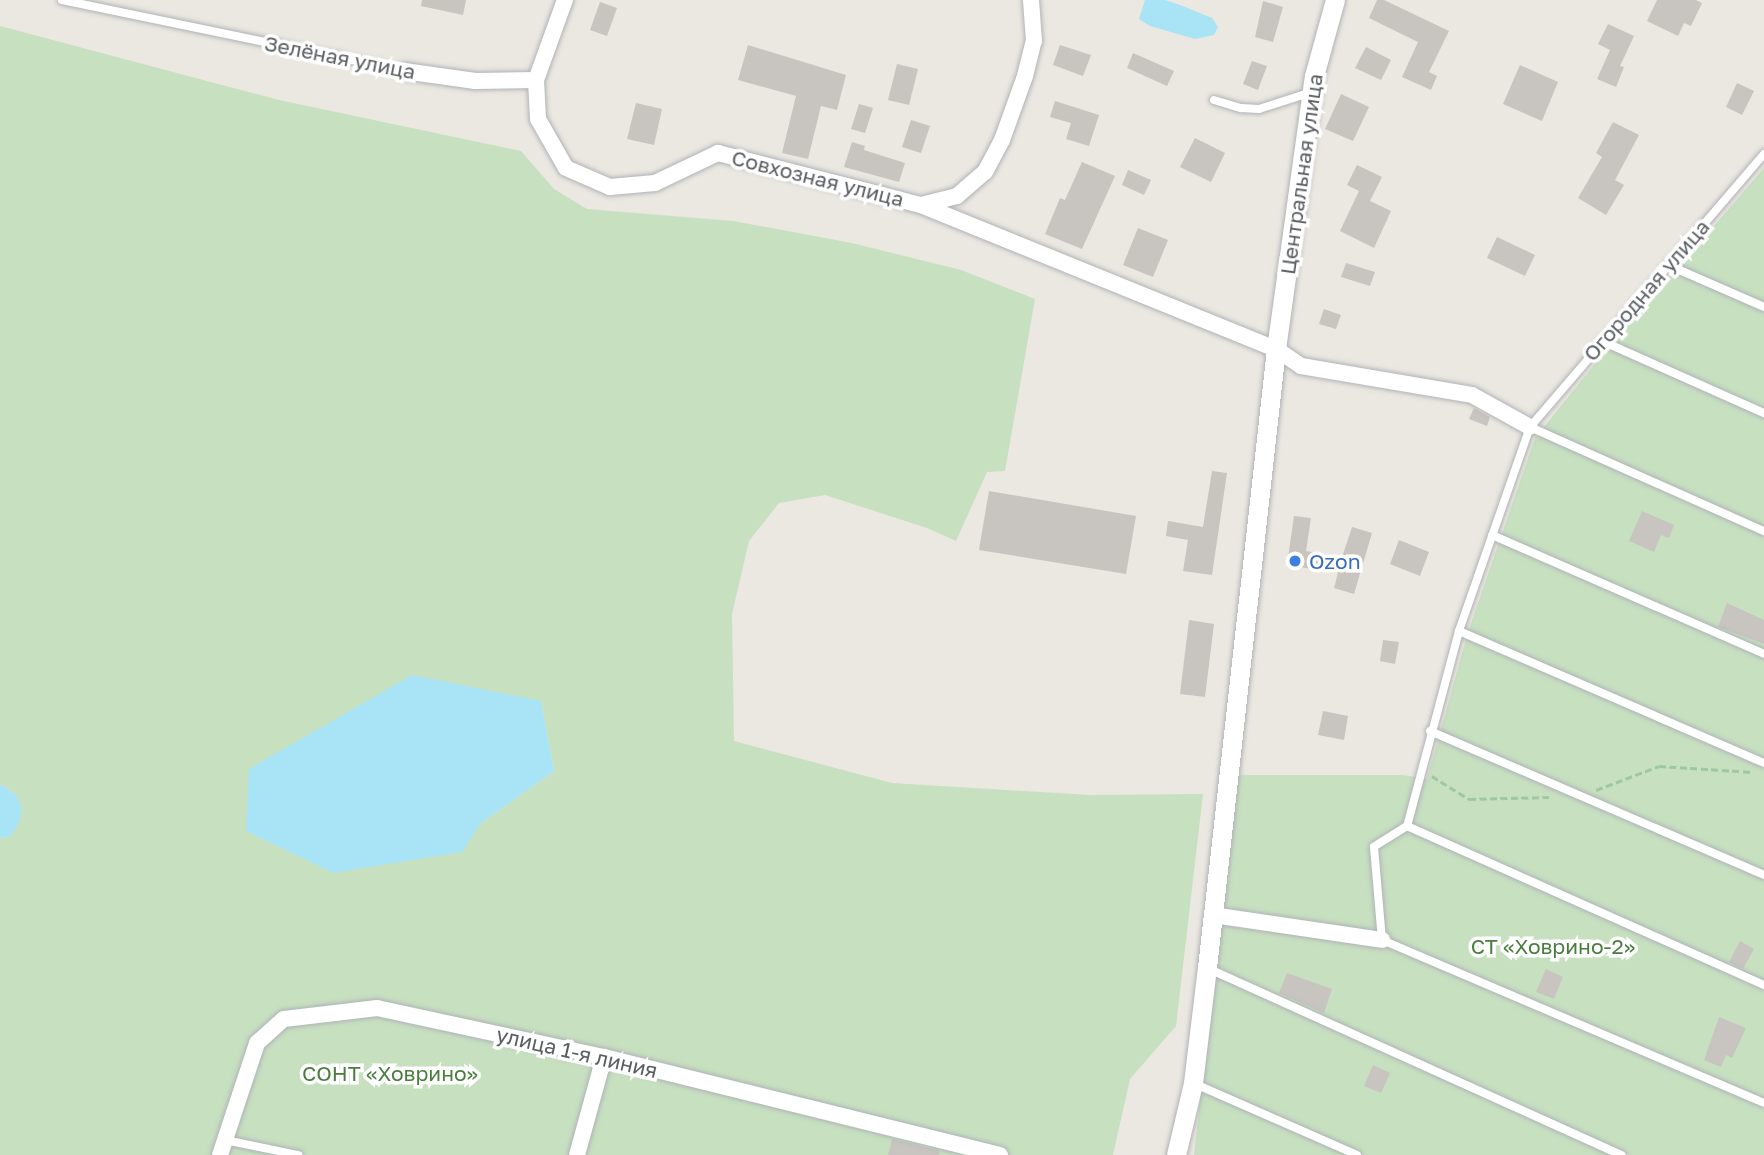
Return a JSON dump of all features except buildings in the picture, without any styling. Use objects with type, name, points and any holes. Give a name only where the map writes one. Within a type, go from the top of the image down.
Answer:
[{"type":"street","points":[[536,80],[565,0]]},
{"type":"street","name":"Совхозная улица","points":[[536,80],[538,119],[566,168],[610,187],[655,183],[718,153],[922,205],[957,196],[985,172],[1002,140],[1025,76],[1034,40],[1031,0]]},
{"type":"street","name":"Центральная улица","points":[[1176,1155],[1193,1083],[1276,349],[1312,92],[1335,0]]},
{"type":"street","name":"Зелёная улица","points":[[404,71],[475,81],[536,80]]},
{"type":"street","points":[[922,205],[1276,349],[1301,366],[1472,395],[1530,427]]},
{"type":"street","points":[[1213,915],[1382,940]]},
{"type":"street","name":"улица 1-я линия","points":[[223,1147],[257,1043],[284,1019],[377,1008],[604,1057],[1000,1155]]},
{"type":"street","points":[[577,1155],[604,1057]]},
{"type":"lane","name":"Зелёная улица","points":[[62,0],[404,71]]},
{"type":"lane","points":[[1214,100],[1259,109],[1312,92]]},
{"type":"lane","name":"Огородная улица","points":[[1530,427],[1764,154]]},
{"type":"lane","points":[[1668,265],[1764,307]]},
{"type":"lane","points":[[1602,341],[1764,413]]},
{"type":"lane","points":[[1764,531],[1530,427],[1459,631],[1430,731],[1423,771],[1407,826],[1374,847],[1382,940],[1764,1103]]},
{"type":"lane","points":[[1492,535],[1764,654]]},
{"type":"lane","points":[[1459,631],[1764,763]]},
{"type":"lane","points":[[1430,731],[1764,875]]},
{"type":"lane","points":[[1407,826],[1764,985]]},
{"type":"lane","points":[[1207,968],[1622,1155]]},
{"type":"lane","points":[[1193,1083],[1357,1155]]},
{"type":"lane","points":[[223,1147],[298,1155]]},
{"type":"path","points":[[1423,771],[1469,799],[1581,796],[1660,766],[1764,773]]},
{"type":"green space","name":"СОНТ «Ховрино»","points":[[0,26],[279,100],[521,151],[554,189],[587,209],[733,221],[852,243],[961,270],[1035,299],[1005,471],[987,472],[956,541],[927,528],[825,495],[779,503],[749,541],[732,614],[734,741],[892,783],[1090,795],[1203,794],[1176,1026],[1130,1079],[1113,1155],[0,1155],[0,838],[11,836],[15,794],[0,784]],"holes":[[[541,701],[554,771],[480,824]]]},
{"type":"green space","name":"СТ «Ховрино-2»","points":[[1764,168],[1764,1155],[1194,1155],[1235,775],[1403,775],[1427,779],[1468,632],[1535,438],[1594,365]]},
{"type":"water","points":[[1145,0],[1165,0],[1180,5],[1212,18],[1218,27],[1214,35],[1195,39],[1150,26],[1139,19]]},
{"type":"water","points":[[412,675],[541,701],[554,771],[480,824],[462,852],[333,873],[246,831],[249,769]]},
{"type":"water","points":[[0,784],[15,794],[22,807],[19,823],[11,836],[0,838]]},
{"type":"place","name":"Ozon","points":[[1295,561]]}]
